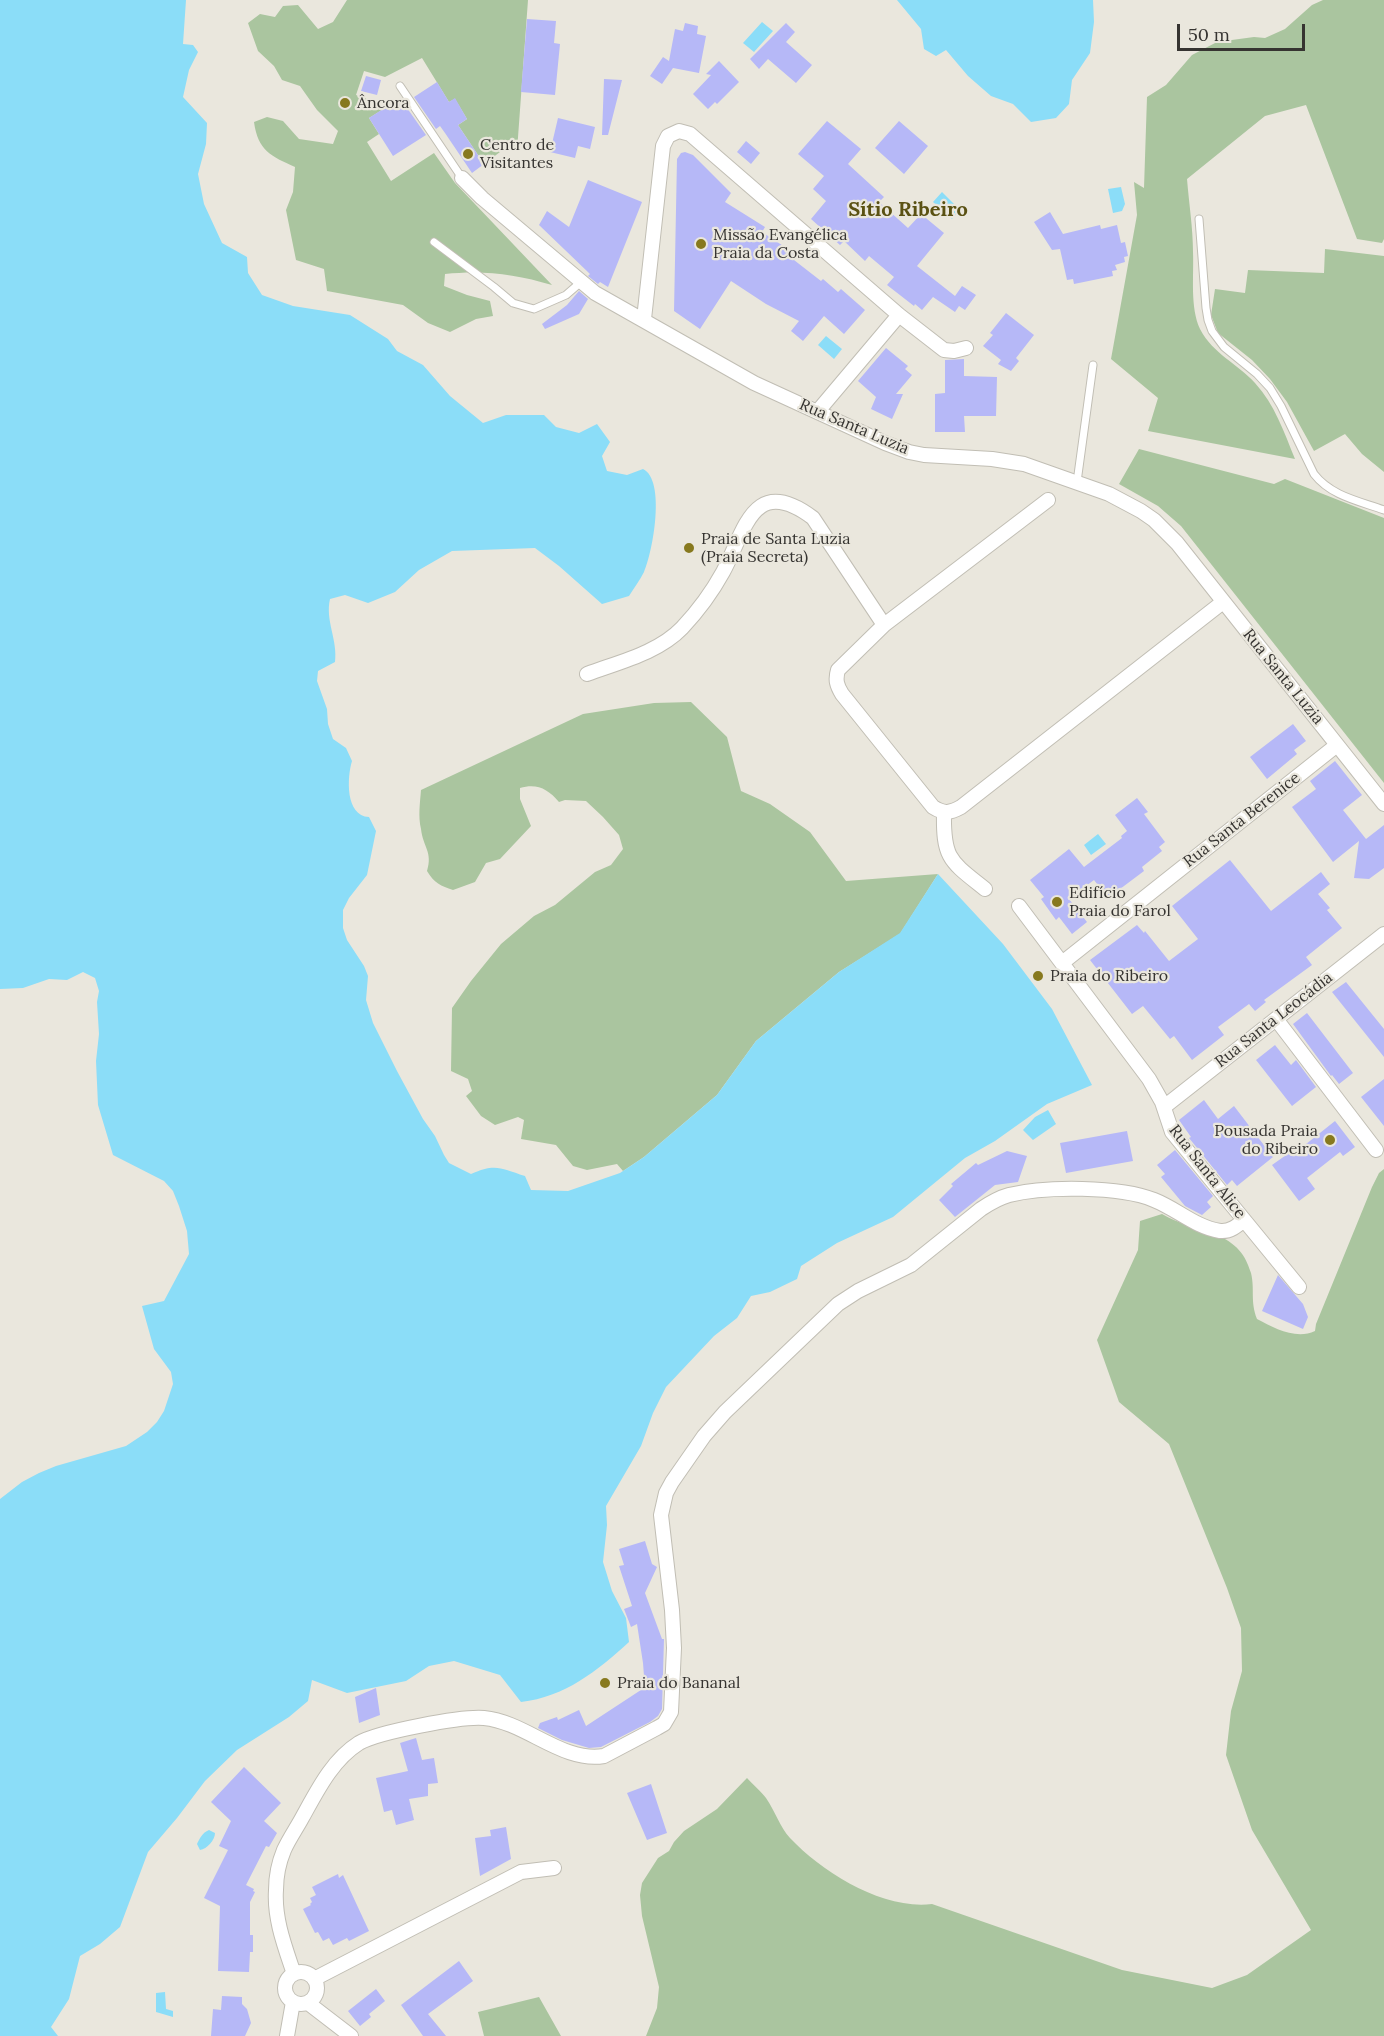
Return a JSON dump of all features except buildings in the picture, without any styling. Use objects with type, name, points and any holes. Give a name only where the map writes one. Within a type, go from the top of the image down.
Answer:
[{"type":"street","points":[[644,319],[663,146],[664,141],[679,131],[690,134],[899,315],[944,350],[954,351],[966,348]]},
{"type":"street","name":"Rua Santa Luzia","points":[[462,178],[482,198],[595,293],[754,383],[909,452],[1008,461],[1036,467],[1125,501],[1154,520],[1177,543],[1384,804]]},
{"type":"street","points":[[818,411],[899,315]]},
{"type":"street","points":[[1048,500],[884,625],[838,670],[837,686],[842,694],[933,807],[944,812],[954,811],[961,807],[1223,602]]},
{"type":"street","points":[[587,674],[651,649],[666,641],[681,628],[710,594],[724,571],[750,514],[760,506],[772,502],[785,502],[813,518],[884,625]]},
{"type":"street","name":"Rua Santa Berenice","points":[[1062,963],[1337,745]]},
{"type":"street","points":[[944,812],[946,849],[953,863],[985,889]]},
{"type":"street","name":"Rua Santa Alice","points":[[1018,906],[1158,1092],[1172,1131],[1299,1287]]},
{"type":"street","name":"Rua Santa Leocádia","points":[[1164,1107],[1384,934]]},
{"type":"street","points":[[1276,1019],[1376,1150]]},
{"type":"street","points":[[294,1974],[276,1913],[275,1893],[279,1865],[284,1850],[325,1776],[360,1743],[385,1734],[456,1719],[485,1718],[513,1725],[578,1756],[595,1757],[603,1756],[648,1733],[664,1724],[669,1718],[673,1706],[674,1648],[670,1581],[662,1525],[666,1494],[687,1459],[720,1418],[838,1304],[858,1291],[911,1265],[981,1209],[991,1202],[1012,1194],[1052,1190],[1122,1192],[1152,1199],[1191,1220],[1221,1231],[1231,1230],[1244,1220]]},
{"type":"street","points":[[314,1979],[521,1872],[554,1868]]},
{"type":"street","points":[[302,1972],[308,1973],[314,1979],[317,1991],[312,2000],[308,2003],[293,2002],[286,1992],[287,1981],[294,1974],[302,1972]]},
{"type":"street","points":[[286,2036],[293,2002]]},
{"type":"street","points":[[308,2003],[351,2036]]},
{"type":"lane","points":[[400,86],[462,178]]},
{"type":"lane","points":[[1199,219],[1208,320],[1217,339],[1270,388],[1314,474],[1320,481],[1333,492],[1384,510]]},
{"type":"lane","points":[[434,242],[513,303],[534,309],[567,295],[581,282]]},
{"type":"lane","points":[[1077,482],[1093,365]]},
{"type":"green space","points":[[347,0],[528,0],[517,151],[504,149],[484,164],[458,125],[467,119],[455,99],[449,102],[422,58],[385,77],[364,71],[356,95],[377,102],[382,110],[369,118],[379,134],[367,142],[391,181],[434,153],[455,183],[552,285],[499,274],[473,272],[445,274],[444,286],[490,301],[493,316],[476,319],[450,332],[428,323],[403,305],[327,291],[324,269],[296,260],[286,210],[293,192],[295,167],[273,156],[262,146],[254,122],[267,117],[283,121],[299,139],[333,144],[338,131],[317,110],[300,86],[282,80],[274,66],[258,51],[248,23],[260,14],[275,17],[283,6],[298,5],[318,29],[333,22]]},
{"type":"green space","points":[[1323,0],[1384,0],[1384,239],[1382,243],[1357,239],[1306,105],[1265,116],[1187,179],[1192,234],[1194,302],[1200,329],[1218,352],[1248,376],[1262,391],[1278,419],[1295,459],[1148,431],[1158,398],[1111,359],[1137,215],[1134,182],[1144,188],[1147,97],[1166,85],[1192,55],[1217,42],[1254,37],[1265,38],[1285,29],[1312,5]]},
{"type":"green space","points":[[1325,249],[1384,256],[1384,472],[1362,454],[1345,434],[1314,451],[1287,402],[1270,379],[1252,360],[1218,333],[1211,315],[1215,289],[1245,293],[1248,270],[1324,273]]},
{"type":"green space","points":[[1139,449],[1274,484],[1285,479],[1384,518],[1384,783],[1181,526],[1158,506],[1119,484]]},
{"type":"green space","points":[[691,702],[727,737],[741,791],[770,804],[810,832],[846,881],[938,874],[900,934],[839,972],[756,1041],[717,1095],[644,1157],[623,1171],[617,1164],[587,1170],[573,1166],[556,1145],[521,1139],[524,1120],[518,1117],[495,1125],[481,1116],[466,1096],[472,1091],[468,1079],[451,1071],[452,1008],[501,944],[534,916],[555,905],[595,872],[611,865],[623,849],[619,835],[586,801],[559,802],[542,788],[532,786],[520,788],[520,799],[531,826],[500,859],[486,863],[475,882],[453,890],[438,884],[427,871],[429,859],[420,819],[421,790],[583,714],[654,703]]},
{"type":"green space","points":[[1384,1169],[1384,2036],[646,2036],[657,2008],[659,1987],[642,1916],[640,1895],[642,1883],[658,1858],[669,1851],[684,1831],[717,1809],[747,1778],[766,1798],[790,1838],[819,1864],[855,1886],[894,1901],[932,1904],[1122,1970],[1212,1988],[1247,1975],[1311,1930],[1252,1830],[1226,1755],[1231,1711],[1242,1671],[1241,1628],[1227,1588],[1169,1444],[1119,1402],[1097,1340],[1138,1250],[1140,1221],[1162,1214],[1215,1234],[1237,1248],[1245,1258],[1251,1273],[1257,1319],[1293,1334],[1315,1331],[1372,1187],[1379,1173]]},
{"type":"green space","points":[[539,1997],[561,2036],[484,2036],[478,2012]]},
{"type":"water","points":[[0,0],[186,0],[183,44],[193,45],[198,52],[189,70],[183,97],[207,123],[206,144],[198,174],[204,204],[222,243],[247,257],[248,273],[262,295],[293,306],[350,315],[388,339],[397,351],[423,365],[450,396],[483,423],[506,415],[544,415],[556,427],[579,433],[597,424],[610,442],[602,456],[607,471],[627,475],[643,469],[650,476],[656,501],[654,534],[644,572],[629,596],[602,604],[535,548],[452,551],[419,570],[395,592],[368,603],[345,595],[330,599],[329,615],[335,646],[335,662],[318,671],[317,681],[327,709],[328,724],[333,739],[346,748],[352,761],[349,785],[352,803],[361,815],[369,817],[376,831],[367,875],[349,898],[343,910],[343,928],[347,940],[368,976],[366,1000],[373,1023],[423,1119],[449,1163],[471,1174],[492,1168],[510,1171],[525,1176],[531,1190],[568,1191],[620,1173],[644,1157],[717,1095],[756,1041],[839,972],[900,933],[938,874],[1003,944],[1052,1009],[1092,1085],[1047,1104],[995,1141],[965,1158],[893,1217],[837,1243],[801,1266],[797,1279],[770,1292],[751,1296],[737,1318],[714,1336],[666,1387],[653,1413],[641,1446],[606,1506],[607,1525],[603,1562],[612,1591],[626,1618],[629,1642],[580,1681],[552,1695],[521,1702],[500,1675],[454,1661],[429,1666],[406,1681],[347,1693],[312,1680],[308,1701],[289,1717],[237,1750],[205,1781],[148,1852],[120,1927],[100,1944],[80,1956],[69,1999],[51,2027],[58,2036],[0,2036],[0,1499],[22,1482],[39,1473],[126,1446],[157,1422],[164,1411],[173,1384],[171,1372],[154,1349],[142,1306],[164,1301],[189,1254],[187,1231],[173,1191],[164,1181],[113,1155],[98,1105],[96,1061],[99,1034],[97,1002],[99,991],[95,978],[83,972],[67,980],[49,979],[23,988],[0,989]]},
{"type":"water","points":[[897,0],[1093,0],[1094,22],[1090,53],[1072,80],[1069,104],[1056,118],[1031,122],[1013,104],[991,96],[968,76],[946,50],[936,56],[924,49],[921,29]]},
{"type":"water","points":[[762,22],[773,31],[754,52],[743,43]]},
{"type":"water","points":[[1121,187],[1125,204],[1122,211],[1113,213],[1108,189]]},
{"type":"water","points":[[942,192],[960,210],[952,219],[933,202]]},
{"type":"water","points":[[826,336],[842,349],[834,359],[818,345]]},
{"type":"water","points":[[1098,834],[1106,844],[1091,855],[1084,845]]},
{"type":"water","points":[[1048,1110],[1056,1124],[1033,1140],[1023,1130],[1035,1117]]},
{"type":"water","points":[[209,1830],[215,1833],[214,1838],[208,1846],[200,1850],[197,1844],[203,1834]]},
{"type":"water","points":[[165,1992],[166,2009],[173,2011],[173,2017],[156,2012],[156,1993]]},
{"type":"place","name":"Âncora","points":[[345,103]]},
{"type":"place","name":"Centro de Visitantes","points":[[468,154]]},
{"type":"place","name":"Missão Evangélica Praia da Costa","points":[[701,244]]},
{"type":"place","name":"Praia de Santa Luzia (Praia Secreta)","points":[[689,548]]},
{"type":"place","name":"Edifício Praia do Farol","points":[[1057,902]]},
{"type":"place","name":"Praia do Ribeiro","points":[[1038,976]]},
{"type":"place","name":"Pousada Praia do Ribeiro","points":[[1330,1140]]},
{"type":"place","name":"Praia do Bananal","points":[[605,1683]]},
{"type":"district","name":"Sítio Ribeiro","points":[[908,210]]}]
